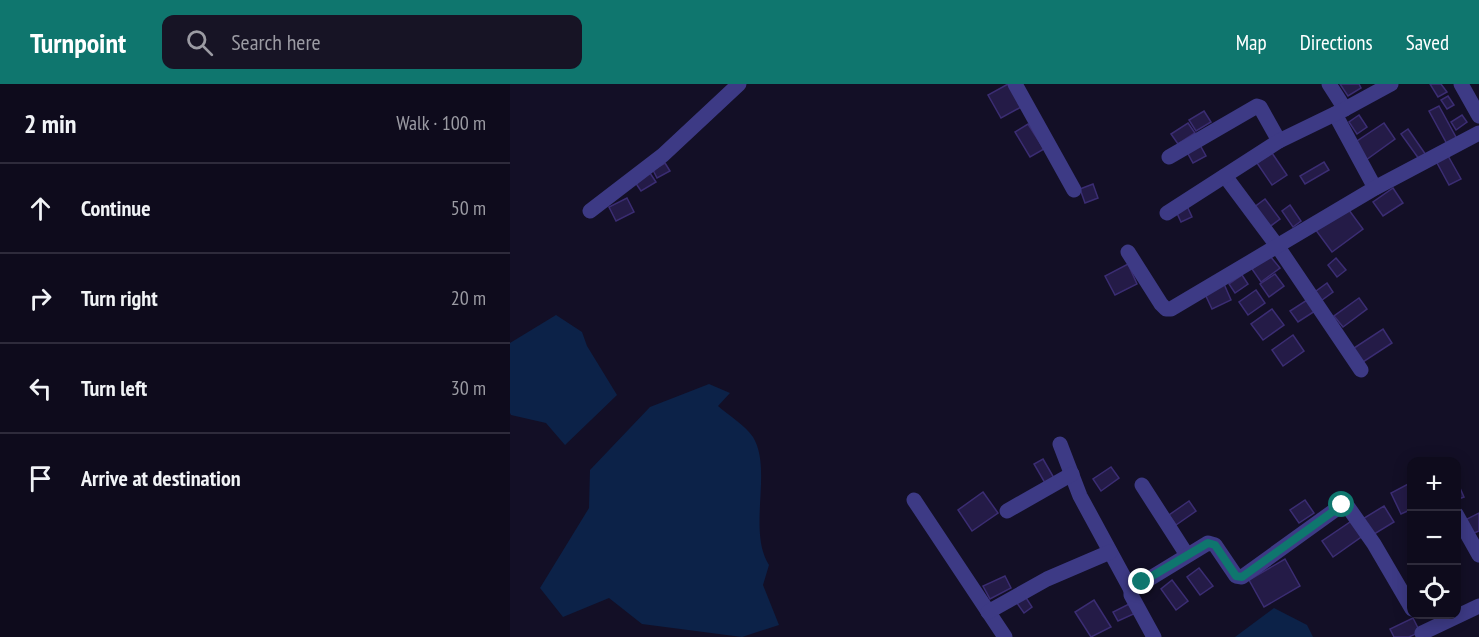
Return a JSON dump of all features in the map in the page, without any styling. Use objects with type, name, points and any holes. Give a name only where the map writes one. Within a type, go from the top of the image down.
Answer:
[{"type":"street","points":[[590,211],[689,132],[739,84]]},
{"type":"street","points":[[1014,84],[1074,190]]},
{"type":"street","points":[[1329,84],[1376,188]]},
{"type":"street","points":[[1167,213],[1279,141],[1340,112],[1391,84]]},
{"type":"street","points":[[1461,84],[1479,116]]},
{"type":"street","points":[[1168,157],[1257,106],[1260,107],[1279,141]]},
{"type":"street","points":[[1128,252],[1166,309],[1278,247],[1376,188],[1479,133]]},
{"type":"street","points":[[1226,176],[1278,247],[1361,370]]},
{"type":"street","points":[[1060,444],[1080,496],[1154,637]]},
{"type":"street","points":[[1007,512],[1072,474]]},
{"type":"street","points":[[1142,485],[1187,555]]},
{"type":"street","points":[[914,500],[1005,637]]},
{"type":"street","points":[[1131,591],[1187,555],[1212,543],[1236,576],[1242,577],[1277,554],[1328,514],[1345,505],[1374,544],[1407,600]]},
{"type":"street","points":[[1461,522],[1479,555]]},
{"type":"street","points":[[988,612],[1047,579],[1110,552]]},
{"type":"street","points":[[1416,619],[1423,635],[1479,606]]},
{"type":"water","points":[[556,315],[582,332],[587,346],[617,395],[565,445],[546,423],[510,413],[510,343]]},
{"type":"water","points":[[709,384],[730,393],[718,406],[750,433],[759,451],[761,466],[760,535],[769,565],[763,585],[779,625],[742,637],[642,624],[609,598],[563,617],[540,588],[589,508],[590,470],[650,407]]},
{"type":"water","points":[[1274,608],[1307,625],[1313,637],[1235,637]]},
{"type":"building","points":[[1008,84],[1023,106],[1001,118],[988,95]]},
{"type":"building","points":[[1340,84],[1359,84],[1361,88],[1348,96]]},
{"type":"building","points":[[1430,84],[1441,84],[1447,92],[1438,97]]},
{"type":"building","points":[[1448,96],[1454,105],[1447,109],[1441,100]]},
{"type":"building","points":[[1439,106],[1457,139],[1447,144],[1429,111]]},
{"type":"building","points":[[1204,111],[1211,122],[1196,131],[1189,120]]},
{"type":"building","points":[[1359,115],[1367,127],[1357,134],[1349,122]]},
{"type":"building","points":[[1462,115],[1467,122],[1456,130],[1451,122]]},
{"type":"building","points":[[1188,123],[1195,133],[1178,144],[1171,134]]},
{"type":"building","points":[[1384,123],[1395,139],[1366,160],[1354,143]]},
{"type":"building","points":[[1028,124],[1044,149],[1030,157],[1015,132]]},
{"type":"building","points":[[1408,129],[1426,155],[1419,159],[1401,134]]},
{"type":"building","points":[[1200,145],[1206,156],[1193,163],[1187,152]]},
{"type":"building","points":[[1272,153],[1287,175],[1272,185],[1257,163]]},
{"type":"building","points":[[1447,154],[1461,179],[1449,185],[1436,161]]},
{"type":"building","points":[[1324,162],[1329,170],[1305,184],[1300,176]]},
{"type":"building","points":[[665,163],[670,171],[657,178],[653,170]]},
{"type":"building","points":[[650,173],[656,182],[641,191],[635,182]]},
{"type":"building","points":[[1093,184],[1098,198],[1085,203],[1080,189]]},
{"type":"building","points":[[1393,188],[1403,203],[1383,216],[1373,202]]},
{"type":"building","points":[[627,198],[634,212],[616,221],[609,207]]},
{"type":"building","points":[[1265,199],[1280,219],[1268,228],[1253,208]]},
{"type":"building","points":[[1290,205],[1301,221],[1293,227],[1282,211]]},
{"type":"building","points":[[1187,206],[1192,217],[1181,222],[1176,211]]},
{"type":"building","points":[[1346,206],[1363,229],[1332,252],[1315,229]]},
{"type":"building","points":[[1270,256],[1280,268],[1261,282],[1252,269]]},
{"type":"building","points":[[1336,258],[1346,270],[1337,277],[1328,265]]},
{"type":"building","points":[[1128,264],[1137,284],[1115,295],[1105,276]]},
{"type":"building","points":[[1275,274],[1284,286],[1269,297],[1260,284]]},
{"type":"building","points":[[1242,275],[1248,284],[1235,293],[1229,284]]},
{"type":"building","points":[[1327,283],[1333,292],[1318,303],[1312,294]]},
{"type":"building","points":[[1224,284],[1231,300],[1212,309],[1205,294]]},
{"type":"building","points":[[1256,290],[1265,303],[1248,315],[1239,302]]},
{"type":"building","points":[[1359,298],[1367,309],[1343,327],[1334,316]]},
{"type":"building","points":[[1307,300],[1315,311],[1298,322],[1290,311]]},
{"type":"building","points":[[1272,309],[1284,325],[1263,340],[1251,324]]},
{"type":"building","points":[[1383,329],[1392,343],[1360,364],[1351,350]]},
{"type":"building","points":[[1293,335],[1304,351],[1283,366],[1272,350]]},
{"type":"building","points":[[1043,459],[1054,478],[1045,483],[1034,464]]},
{"type":"building","points":[[1111,467],[1119,478],[1101,491],[1093,479]]},
{"type":"building","points":[[1407,485],[1407,511],[1401,514],[1391,493]]},
{"type":"building","points":[[983,492],[998,513],[972,531],[958,510]]},
{"type":"building","points":[[1305,500],[1314,513],[1299,523],[1290,510]]},
{"type":"building","points":[[1189,501],[1196,511],[1176,525],[1169,515]]},
{"type":"building","points":[[1384,506],[1394,522],[1371,536],[1361,520]]},
{"type":"building","points":[[1479,513],[1479,531],[1472,534],[1465,520]]},
{"type":"building","points":[[1353,520],[1364,535],[1333,557],[1322,541]]},
{"type":"building","points":[[1285,559],[1300,586],[1264,607],[1249,580]]},
{"type":"building","points":[[1199,568],[1213,586],[1200,595],[1187,577]]},
{"type":"building","points":[[1005,576],[1011,588],[990,599],[983,586]]},
{"type":"building","points":[[1172,580],[1188,601],[1176,610],[1161,589]]},
{"type":"building","points":[[1023,593],[1032,607],[1024,613],[1014,599]]},
{"type":"building","points":[[1094,600],[1111,627],[1091,637],[1075,612]]},
{"type":"building","points":[[1133,602],[1138,612],[1118,621],[1113,612]]},
{"type":"building","points":[[1414,619],[1420,632],[1409,637],[1394,637],[1390,629]]},
{"type":"route","points":[[1142,582],[1208,543],[1215,545],[1236,576],[1242,577],[1342,505]]}]
